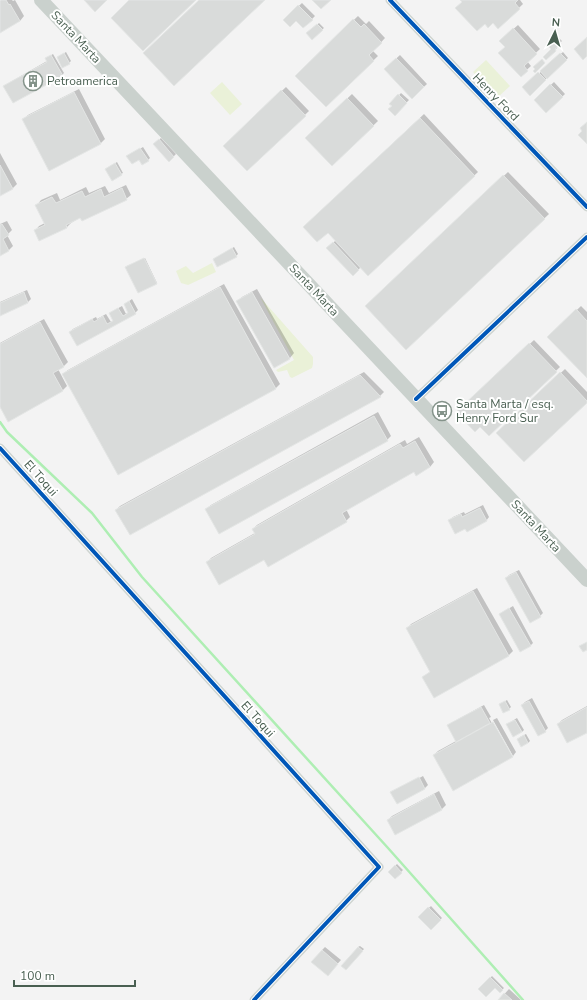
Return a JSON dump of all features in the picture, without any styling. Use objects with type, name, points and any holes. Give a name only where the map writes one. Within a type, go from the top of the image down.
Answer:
[{"type":"main road","name":"Santa Marta","points":[[41,0],[587,580]]},
{"type":"street","name":"Henry Ford","points":[[390,0],[587,207]]},
{"type":"street","points":[[416,399],[587,237]]},
{"type":"street","name":"El Toqui","points":[[0,448],[379,868],[254,1000]]},
{"type":"green space","points":[[486,60],[510,86],[497,98],[473,72]]},
{"type":"green space","points":[[222,82],[242,104],[230,115],[210,93]]},
{"type":"green space","points":[[212,263],[216,272],[188,285],[181,283],[176,271],[186,266],[193,273]]},
{"type":"green space","points":[[260,297],[313,357],[312,368],[292,378],[287,370],[278,372],[276,370],[294,360]]},
{"type":"building","points":[[6,0],[9,5],[10,4],[20,21],[0,33],[0,1]]},
{"type":"building","points":[[84,0],[107,0],[95,12]]},
{"type":"building","points":[[129,0],[196,0],[143,51],[111,18]]},
{"type":"building","points":[[199,0],[265,0],[174,86],[143,53]]},
{"type":"building","points":[[312,0],[331,0],[321,9]]},
{"type":"building","points":[[460,0],[518,0],[515,3],[520,9],[498,29],[493,23],[488,28],[485,24],[477,31],[455,8],[462,2]]},
{"type":"building","points":[[298,5],[313,20],[303,28],[296,21],[290,27],[283,20]]},
{"type":"building","points":[[353,19],[361,27],[364,24],[382,43],[369,55],[374,61],[326,107],[295,76]]},
{"type":"building","points":[[317,24],[323,30],[312,40],[306,33]]},
{"type":"building","points":[[513,28],[537,54],[524,66],[528,71],[521,77],[498,53],[505,47],[499,41]]},
{"type":"building","points":[[587,37],[587,56],[583,60],[574,49]]},
{"type":"building","points":[[557,39],[561,44],[546,60],[543,57],[551,49],[549,47]]},
{"type":"building","points":[[64,53],[70,64],[62,68],[57,57]]},
{"type":"building","points":[[560,53],[567,60],[547,79],[540,71]]},
{"type":"building","name":"Petroamerica","points":[[51,55],[63,76],[13,103],[3,86],[47,62],[45,58]]},
{"type":"building","points":[[396,58],[424,87],[412,99],[384,69]]},
{"type":"building","points":[[542,59],[545,63],[535,73],[533,71],[535,69],[533,67]]},
{"type":"building","points":[[538,72],[546,80],[530,96],[522,87]]},
{"type":"building","points":[[550,84],[563,97],[546,113],[534,100]]},
{"type":"building","points":[[281,90],[306,116],[247,171],[223,146]]},
{"type":"building","points":[[74,92],[101,144],[49,171],[22,119]]},
{"type":"building","points":[[398,94],[407,103],[395,116],[388,109],[392,106],[389,104]]},
{"type":"building","points":[[347,98],[374,126],[332,166],[305,138]]},
{"type":"building","points":[[420,118],[475,176],[368,276],[328,233],[317,242],[303,227]]},
{"type":"building","points":[[587,122],[587,144],[578,135],[582,131],[580,128]]},
{"type":"building","points":[[159,139],[174,157],[169,162],[153,144]]},
{"type":"building","points":[[140,148],[149,161],[142,165],[139,160],[132,164],[126,156]]},
{"type":"building","points":[[115,163],[122,175],[112,181],[105,169]]},
{"type":"building","points":[[0,165],[13,189],[0,196]]},
{"type":"building","points":[[503,175],[545,219],[406,350],[365,306]]},
{"type":"building","points":[[122,188],[127,200],[82,221],[80,218],[66,225],[67,228],[39,241],[34,230],[45,225],[35,205],[52,197],[56,203],[82,191],[85,197],[101,189],[104,197]]},
{"type":"building","points":[[2,224],[9,235],[3,239],[9,251],[0,256],[0,225]]},
{"type":"building","points":[[333,242],[359,270],[353,276],[326,248]]},
{"type":"building","points":[[232,248],[237,257],[217,267],[213,259]]},
{"type":"building","points":[[144,258],[157,284],[138,293],[125,267]]},
{"type":"building","points":[[220,287],[276,389],[118,475],[62,374]]},
{"type":"building","points":[[24,292],[28,303],[0,316],[0,303]]},
{"type":"building","points":[[252,292],[290,359],[274,368],[236,301]]},
{"type":"building","points":[[129,301],[136,314],[77,346],[69,332],[92,319],[94,322],[103,316],[107,324],[113,321],[109,313],[118,308],[123,316],[128,313],[124,304]]},
{"type":"building","points":[[576,309],[587,321],[587,378],[547,337]]},
{"type":"building","points":[[40,322],[64,367],[53,373],[63,391],[8,422],[0,407],[0,344]]},
{"type":"building","points":[[529,343],[557,372],[489,436],[480,427],[475,432],[456,412]]},
{"type":"building","points":[[560,372],[587,401],[587,403],[524,462],[496,433]]},
{"type":"building","points":[[360,375],[381,397],[130,535],[115,510]]},
{"type":"building","points":[[374,416],[388,441],[219,534],[205,509]]},
{"type":"building","points":[[415,441],[430,467],[416,476],[414,472],[342,513],[347,522],[268,567],[264,560],[219,585],[206,562],[255,534],[252,529],[400,444],[403,448]]},
{"type":"building","points":[[480,508],[487,521],[467,532],[465,529],[455,534],[448,520],[461,514],[462,517]]},
{"type":"building","points":[[516,572],[541,617],[530,623],[505,578]]},
{"type":"building","points":[[473,591],[509,656],[434,698],[422,677],[430,672],[406,628]]},
{"type":"building","points":[[509,608],[531,646],[520,652],[499,614]]},
{"type":"building","points":[[587,642],[587,650],[583,652],[579,646]]},
{"type":"building","points":[[505,701],[510,710],[503,713],[499,704]]},
{"type":"building","points":[[529,701],[546,732],[538,736],[521,705]]},
{"type":"building","points":[[481,707],[490,723],[456,742],[447,725]]},
{"type":"building","points":[[587,707],[587,733],[567,743],[557,724]]},
{"type":"building","points":[[515,720],[522,732],[513,737],[506,724]]},
{"type":"building","points":[[493,722],[513,757],[453,791],[433,755]]},
{"type":"building","points":[[524,735],[528,743],[521,747],[517,739]]},
{"type":"building","points":[[419,777],[425,789],[397,804],[390,792]]},
{"type":"building","points":[[434,794],[442,810],[395,835],[387,820]]},
{"type":"building","points":[[395,865],[402,873],[395,879],[388,872]]},
{"type":"building","points":[[428,907],[441,920],[431,930],[418,917]]},
{"type":"building","points":[[358,947],[363,951],[346,970],[341,966]]},
{"type":"building","points":[[322,950],[338,964],[328,976],[311,962]]},
{"type":"building","points":[[490,977],[503,990],[500,993],[495,988],[486,997],[478,989]]},
{"type":"building","points":[[504,993],[512,1000],[498,1000]]},
{"type":"waterway","points":[[0,422],[7,432],[92,513],[142,577],[388,848],[523,1000]]},
{"type":"cycle path","points":[[390,0],[587,207]]},
{"type":"cycle path","points":[[416,399],[587,237]]},
{"type":"cycle path","points":[[0,448],[379,867],[254,1000]]},
{"type":"place","name":"Petroamerica","points":[[33,81]]},
{"type":"place","name":"Santa Marta / esq. Henry Ford Sur","points":[[442,411]]}]
